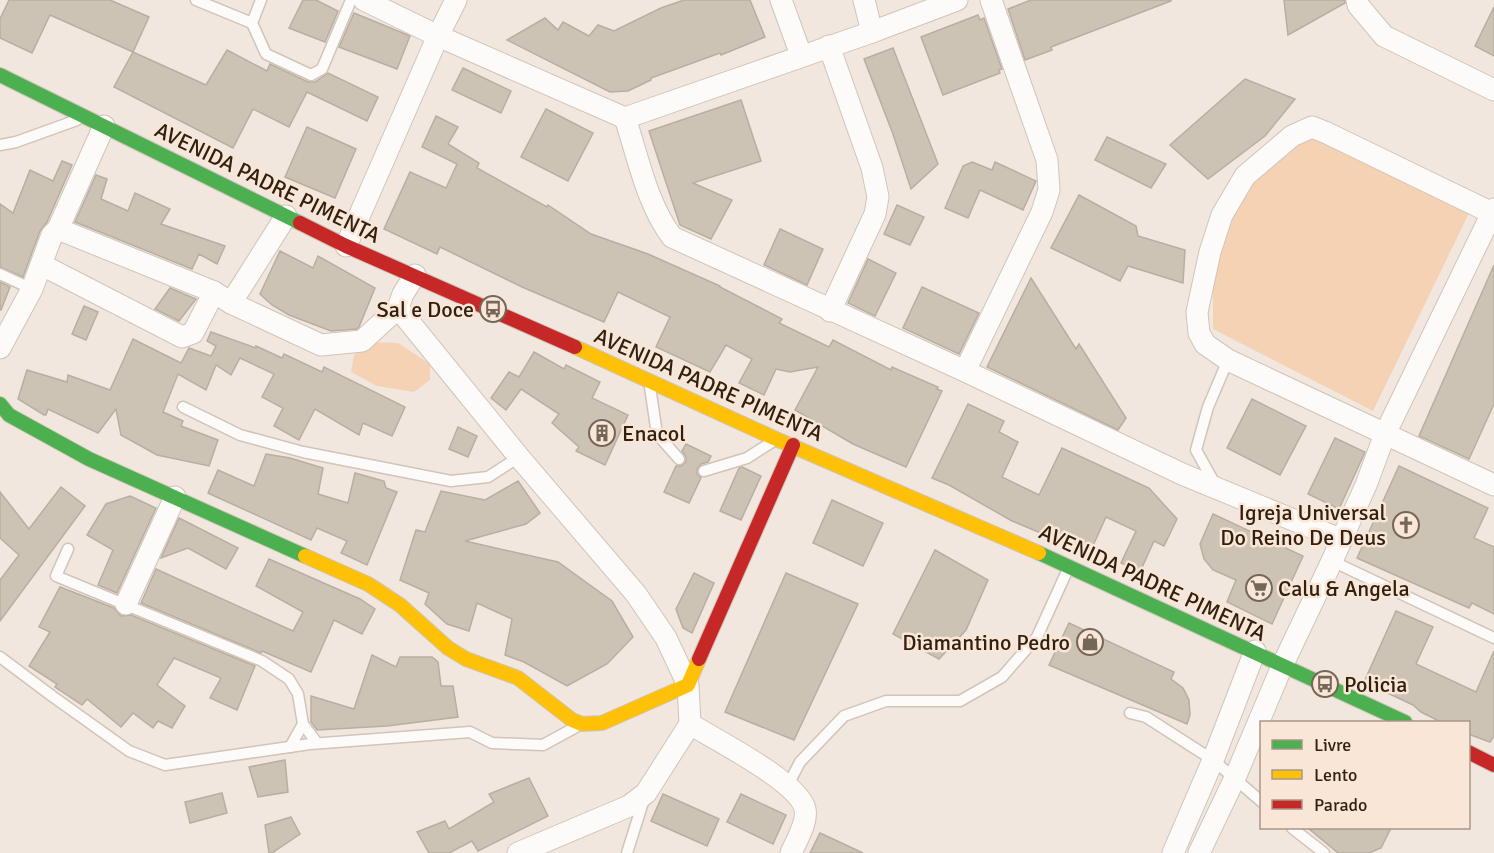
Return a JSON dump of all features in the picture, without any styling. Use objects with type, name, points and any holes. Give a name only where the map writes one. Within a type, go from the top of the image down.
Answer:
[{"type":"main road","name":"AVENIDA PADRE PIMENTA","points":[[0,75],[346,246],[493,309],[776,439],[1070,566],[1401,721]]},
{"type":"main road","points":[[0,404],[9,415],[89,459],[368,584],[400,605],[448,648],[466,659],[518,678],[572,720],[582,724],[602,723],[688,685],[793,445]]},
{"type":"main road","points":[[1470,753],[1494,765]]},
{"type":"street","points":[[364,0],[438,36],[626,118],[957,0]]},
{"type":"street","points":[[346,246],[456,0]]},
{"type":"street","points":[[781,0],[801,55]]},
{"type":"street","points":[[864,0],[872,32]]},
{"type":"street","points":[[965,371],[1042,212],[1049,190],[1047,160],[991,0]]},
{"type":"street","points":[[1357,0],[1358,5],[1384,36],[1494,90]]},
{"type":"street","points":[[828,46],[872,168],[878,197],[875,214],[830,311]]},
{"type":"street","points":[[626,118],[647,187],[661,222],[672,237],[965,371],[1172,470],[1342,540]]},
{"type":"street","points":[[0,348],[32,289],[52,236],[58,229],[95,122]]},
{"type":"street","points":[[1199,853],[1234,780],[1283,664],[1342,540],[1385,434],[1493,212],[1312,127],[1292,136],[1245,176],[1222,215],[1210,252],[1197,312],[1199,333],[1205,344],[1228,360],[1385,434],[1494,485]]},
{"type":"street","points":[[42,265],[182,337],[194,333],[286,216]]},
{"type":"street","points":[[58,229],[223,298],[321,345],[362,341],[398,308],[403,294],[415,275]]},
{"type":"street","points":[[398,308],[519,457],[636,594],[666,638],[688,685],[690,724],[646,793],[629,806],[518,853]]},
{"type":"street","points":[[126,604],[176,497]]},
{"type":"street","points":[[1173,853],[1213,760],[1255,651]]},
{"type":"street","points":[[690,724],[783,781],[801,798],[806,818],[791,853]]},
{"type":"lane","points":[[196,0],[252,23],[266,54],[311,75],[322,69],[351,0]]},
{"type":"lane","points":[[252,23],[261,0]]},
{"type":"lane","points":[[0,145],[95,122]]},
{"type":"lane","points":[[0,274],[32,289]]},
{"type":"lane","points":[[1217,489],[1196,450],[1209,407],[1228,360]]},
{"type":"lane","points":[[649,381],[657,434],[679,459]]},
{"type":"lane","points":[[183,407],[240,435],[303,452],[451,481],[488,477],[519,457]]},
{"type":"lane","points":[[704,471],[747,458],[776,439]]},
{"type":"lane","points":[[68,549],[56,576],[262,661],[289,679],[298,694],[303,724],[317,743]]},
{"type":"lane","points":[[1332,561],[1494,638]]},
{"type":"lane","points":[[788,786],[800,762],[844,716],[886,701],[960,701],[1002,677],[1037,637],[1070,566]]},
{"type":"lane","points":[[0,657],[129,751],[165,765],[317,743],[470,732],[492,743],[543,745],[582,724]]},
{"type":"lane","points":[[1130,713],[1146,717],[1213,760],[1260,800]]},
{"type":"lane","points":[[290,747],[303,724]]},
{"type":"lane","points":[[627,853],[646,793]]},
{"type":"lane","points":[[1293,829],[1323,853]]},
{"type":"shaded area","points":[[1314,132],[1470,211],[1373,411],[1213,329],[1213,265],[1225,226],[1252,178]]},
{"type":"shaded area","points":[[373,342],[398,343],[430,364],[430,380],[414,392],[377,386],[351,372],[354,355]]},
{"type":"building","points":[[9,0],[110,0],[149,17],[133,52],[50,15],[32,53],[0,38],[0,19]]},
{"type":"building","points":[[303,0],[316,0],[338,11],[325,42],[289,28]]},
{"type":"building","points":[[684,0],[750,0],[765,37],[721,55],[720,53],[651,78],[628,91],[610,92],[507,40],[545,18],[558,30],[563,22],[589,36],[598,25],[614,31],[661,8]]},
{"type":"building","points":[[1031,0],[1171,1],[1051,47],[1052,50],[1025,60],[1008,9]]},
{"type":"building","points":[[1284,0],[1345,0],[1345,3],[1288,35]]},
{"type":"building","points":[[1494,7],[1494,56],[1475,46]]},
{"type":"building","points":[[354,13],[410,36],[397,69],[339,47]]},
{"type":"building","points":[[978,15],[980,20],[984,18],[1002,69],[999,70],[1000,73],[943,95],[921,37]]},
{"type":"building","points":[[893,48],[938,164],[911,189],[864,59]]},
{"type":"building","points":[[227,50],[267,71],[270,64],[308,82],[315,82],[328,73],[378,97],[367,121],[307,92],[289,127],[253,109],[233,148],[114,87],[133,52],[206,85]]},
{"type":"building","points":[[463,68],[511,91],[501,113],[452,90]]},
{"type":"building","points":[[1245,79],[1295,99],[1265,136],[1208,179],[1170,145]]},
{"type":"building","points":[[741,100],[761,161],[693,183],[732,200],[711,239],[680,225],[649,131]]},
{"type":"building","points":[[546,109],[593,133],[568,181],[521,157]]},
{"type":"building","points":[[436,116],[458,127],[448,144],[479,163],[477,168],[547,207],[548,205],[591,234],[648,254],[720,286],[782,319],[779,323],[829,347],[833,340],[891,370],[892,367],[938,387],[937,389],[942,391],[906,467],[853,444],[795,410],[818,367],[790,372],[776,369],[764,395],[739,383],[752,359],[726,345],[710,372],[656,347],[670,317],[618,292],[604,322],[522,287],[440,247],[437,254],[384,229],[410,172],[446,188],[457,164],[422,147]]},
{"type":"building","points":[[307,127],[356,149],[335,198],[285,177]]},
{"type":"building","points":[[1107,137],[1166,164],[1151,188],[1095,160]]},
{"type":"building","points":[[62,161],[72,165],[47,222],[40,231],[23,277],[0,267],[0,204],[13,213],[30,170],[53,181]]},
{"type":"building","points":[[972,162],[992,170],[995,162],[1036,181],[1023,210],[980,190],[968,218],[945,208],[963,166]]},
{"type":"building","points":[[96,175],[107,179],[101,199],[128,211],[135,193],[170,209],[161,224],[225,246],[217,264],[199,254],[192,269],[75,222]]},
{"type":"building","points":[[1079,195],[1136,226],[1138,236],[1185,250],[1183,283],[1128,266],[1120,281],[1051,248]]},
{"type":"building","points":[[897,205],[924,217],[910,245],[884,234]]},
{"type":"building","points":[[780,229],[823,249],[807,285],[764,265]]},
{"type":"building","points":[[280,251],[313,268],[318,256],[375,288],[359,327],[331,331],[289,315],[272,305],[260,294]]},
{"type":"building","points":[[868,259],[896,273],[875,316],[848,303]]},
{"type":"building","points":[[1494,265],[1494,404],[1469,459],[1419,436]]},
{"type":"building","points":[[1031,278],[1076,349],[1079,344],[1126,418],[1118,430],[987,367]]},
{"type":"building","points":[[0,282],[10,287],[1,310],[0,310]]},
{"type":"building","points":[[922,287],[979,313],[959,354],[903,328]]},
{"type":"building","points":[[170,288],[196,299],[179,321],[155,309]]},
{"type":"building","points":[[84,306],[98,312],[86,340],[72,334]]},
{"type":"building","points":[[211,332],[256,348],[256,346],[282,358],[284,354],[322,372],[324,367],[405,407],[392,436],[363,423],[359,435],[315,409],[299,440],[274,426],[283,408],[262,397],[274,374],[240,358],[231,375],[216,365],[206,390],[178,374],[163,412],[183,421],[181,426],[218,440],[209,466],[157,455],[121,435],[116,409],[98,433],[48,409],[44,415],[18,399],[27,370],[67,382],[68,375],[110,390],[133,339],[181,363],[189,348],[211,356],[216,346],[207,341]]},
{"type":"building","points":[[534,352],[564,369],[566,365],[600,382],[592,398],[628,415],[605,465],[576,451],[579,447],[552,423],[559,414],[521,389],[506,410],[491,398],[509,372],[519,377]]},
{"type":"building","points":[[1252,399],[1306,426],[1280,475],[1227,448]]},
{"type":"building","points":[[968,404],[1004,421],[999,432],[1018,442],[1002,477],[1039,495],[1062,448],[1149,488],[1177,519],[1164,546],[1154,541],[1140,572],[1121,563],[1136,531],[1106,517],[1091,550],[1069,540],[1067,544],[1012,521],[949,485],[932,478]]},
{"type":"building","points":[[458,427],[477,436],[468,457],[449,449]]},
{"type":"building","points":[[1335,438],[1365,452],[1339,509],[1308,494]]},
{"type":"building","name":"Enacol","points":[[686,444],[711,456],[708,462],[701,464],[697,469],[697,474],[701,478],[689,503],[664,492],[676,466],[681,466],[686,462],[682,451]]},
{"type":"building","points":[[266,454],[290,458],[323,468],[318,494],[348,503],[355,473],[384,481],[386,488],[397,492],[367,565],[341,553],[347,541],[317,528],[311,540],[208,493],[218,470],[254,486]]},
{"type":"building","points":[[1399,466],[1488,508],[1474,538],[1494,547],[1494,614],[1472,603],[1469,608],[1357,558]]},
{"type":"building","points":[[742,467],[761,476],[741,520],[720,511],[739,468]]},
{"type":"building","points":[[518,481],[540,513],[526,524],[465,541],[558,562],[612,601],[633,637],[607,664],[567,686],[524,662],[505,655],[512,619],[477,603],[469,631],[447,624],[425,604],[429,593],[400,580],[416,530],[425,532],[441,491],[485,500]]},
{"type":"building","points":[[61,487],[85,506],[0,621],[0,580],[19,555],[0,538],[0,492],[29,529]]},
{"type":"building","points":[[130,496],[156,508],[117,593],[98,585],[113,550],[87,535],[106,504]]},
{"type":"building","points":[[832,500],[883,523],[863,566],[813,543]]},
{"type":"building","points":[[1213,514],[1303,556],[1272,624],[1227,602],[1236,580],[1213,570],[1204,559],[1200,544]]},
{"type":"building","points":[[179,518],[238,548],[226,569],[188,548],[161,558]]},
{"type":"building","points":[[935,550],[988,580],[966,630],[939,659],[893,634]]},
{"type":"building","points":[[269,559],[360,599],[375,609],[362,634],[334,620],[311,672],[141,603],[156,569],[293,631],[303,612],[256,586]]},
{"type":"building","points":[[694,573],[714,583],[692,633],[683,628],[676,609]]},
{"type":"building","points":[[786,573],[858,604],[794,740],[725,712]]},
{"type":"building","points":[[60,587],[114,608],[121,616],[131,615],[255,666],[237,710],[210,698],[221,678],[174,658],[157,685],[185,706],[172,728],[158,721],[153,728],[133,713],[121,727],[87,699],[82,705],[55,687],[57,684],[29,666],[50,632],[39,627]]},
{"type":"building","points":[[1396,611],[1433,627],[1416,664],[1476,692],[1494,651],[1494,736],[1490,742],[1470,735],[1470,721],[1439,721],[1413,705],[1364,682]]},
{"type":"building","points":[[1069,623],[1174,672],[1171,679],[1183,688],[1189,700],[1190,715],[1187,724],[1049,665]]},
{"type":"building","points":[[372,655],[396,667],[400,657],[432,657],[438,662],[441,686],[453,686],[458,717],[387,726],[317,730],[311,722],[311,696],[354,709]]},
{"type":"building","points":[[285,760],[288,792],[258,797],[249,767]]},
{"type":"building","points":[[529,778],[548,816],[478,851],[472,841],[449,853],[429,853],[417,832],[445,821],[449,829],[494,802],[489,794]]},
{"type":"building","points":[[222,793],[227,813],[190,823],[185,802]]},
{"type":"building","points":[[663,794],[719,819],[707,846],[651,821]]},
{"type":"building","points":[[741,794],[786,815],[773,844],[727,822]]},
{"type":"building","points":[[291,817],[300,834],[269,853],[265,825]]},
{"type":"building","points":[[1309,829],[1390,829],[1381,848],[1369,853],[1338,853]]},
{"type":"building","points":[[820,833],[863,853],[810,853]]},
{"type":"traffic: fast","points":[[0,75],[300,223]]},
{"type":"traffic: fast","points":[[0,404],[9,415],[89,459],[305,556]]},
{"type":"traffic: fast","points":[[1039,553],[1403,721]]},
{"type":"traffic: slow","points":[[575,347],[776,439],[1039,553]]},
{"type":"traffic: slow","points":[[305,556],[368,584],[400,605],[448,648],[466,659],[518,678],[572,720],[582,724],[602,723],[688,685],[699,659]]},
{"type":"traffic: jam","points":[[300,223],[346,246],[575,347]]},
{"type":"traffic: jam","points":[[699,659],[793,445]]},
{"type":"traffic: jam","points":[[1470,753],[1494,765]]},
{"type":"place","name":"Sal e Doce","points":[[493,309]]},
{"type":"place","name":"Enacol","points":[[602,433]]},
{"type":"place","name":"Igreja Universal Do Reino De Deus","points":[[1406,525]]},
{"type":"place","name":"Calu & Angela","points":[[1259,588]]},
{"type":"place","name":"Diamantino Pedro","points":[[1090,642]]},
{"type":"place","name":"Policia","points":[[1325,684]]}]
